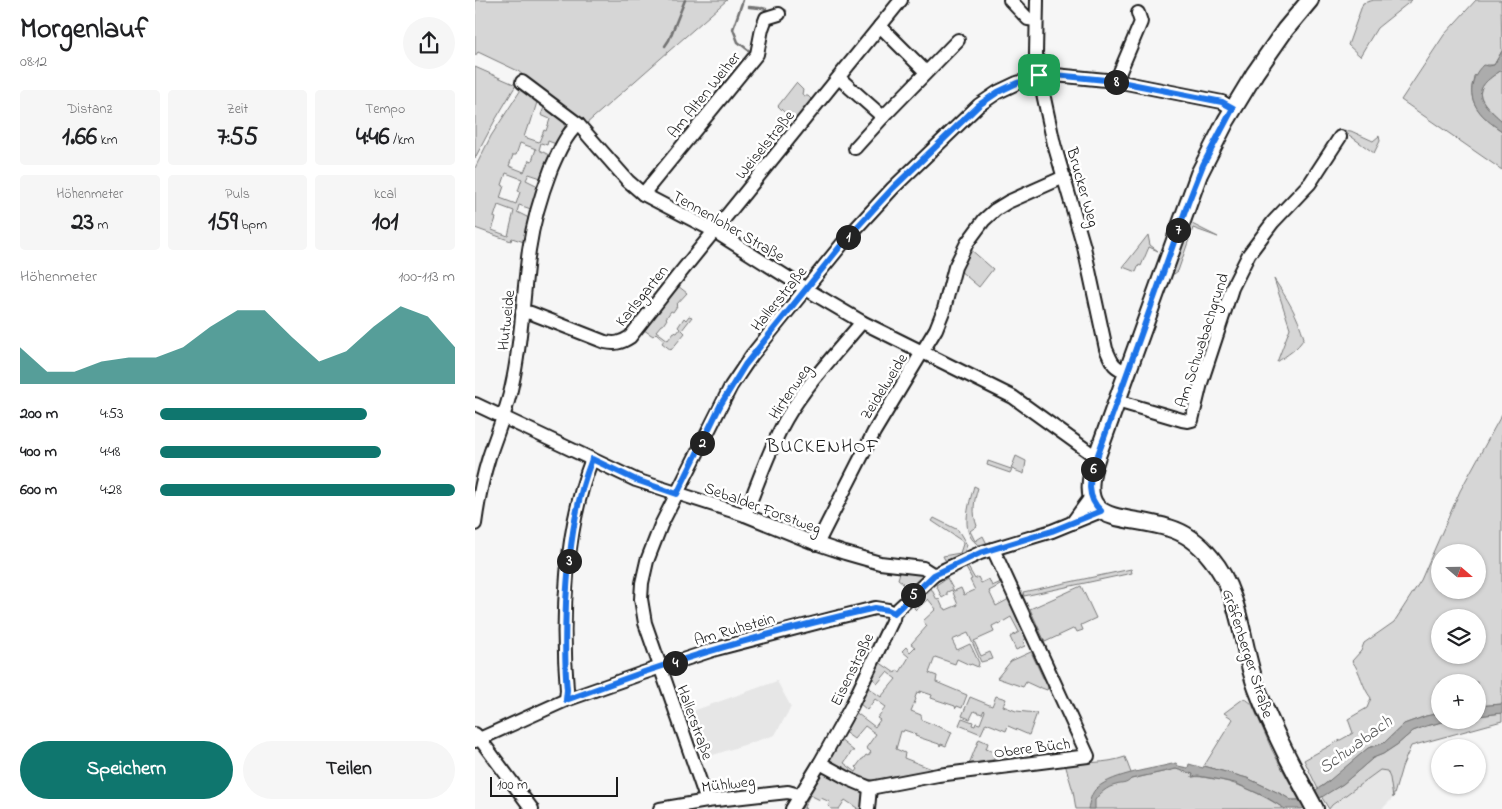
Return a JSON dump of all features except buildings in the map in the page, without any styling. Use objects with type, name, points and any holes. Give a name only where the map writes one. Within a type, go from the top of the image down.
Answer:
[{"type":"main road","points":[[1101,511],[1091,497],[1090,481],[1097,456],[1199,174],[1233,108],[1264,59],[1310,0]]},
{"type":"main road","name":"Gräfenberger Straße","points":[[1101,511],[1115,517],[1176,530],[1194,541],[1212,559],[1225,579],[1234,601],[1257,688],[1271,723],[1315,809]]},
{"type":"street","name":"Weiselstraße","points":[[714,231],[901,0]]},
{"type":"street","points":[[1009,0],[1028,19],[1036,20]]},
{"type":"street","name":"Brucker Weg","points":[[1037,0],[1036,54],[1054,144],[1084,247],[1106,348],[1112,364],[1127,372]]},
{"type":"street","points":[[1116,81],[1141,22],[1138,13]]},
{"type":"street","name":"Am Alten Weiher","points":[[643,194],[757,54],[766,18],[779,14]]},
{"type":"street","points":[[880,26],[926,72]]},
{"type":"street","points":[[855,148],[958,40]]},
{"type":"street","name":"Hallerstraße","points":[[707,801],[645,623],[641,599],[642,583],[647,562],[659,530],[731,386],[752,355],[847,238],[893,188],[979,105],[998,92],[1017,83],[1045,74],[1116,81],[1222,102],[1233,108]]},
{"type":"street","points":[[839,78],[883,117]]},
{"type":"street","name":"Tennenloher Straße","points":[[522,82],[578,124],[628,181],[643,194],[714,231],[805,289],[862,322],[1013,397],[1091,454],[1097,456]]},
{"type":"street","name":"Hutweide","points":[[475,524],[488,460],[512,386],[518,355],[529,248],[539,203],[548,176],[562,146],[578,124]]},
{"type":"street","name":"Am Schwabachgrund","points":[[1117,401],[1182,420],[1191,420],[1232,288],[1249,254],[1273,222],[1310,183],[1340,137]]},
{"type":"street","name":"Zeidelweide","points":[[817,544],[874,432],[923,353],[942,316],[955,267],[961,252],[975,231],[995,210],[1008,202],[1064,177]]},
{"type":"street","name":"Karlsgarten","points":[[522,312],[531,313],[605,342],[614,344],[623,342],[630,337],[714,231]]},
{"type":"street","name":"Hirtenweg","points":[[745,515],[761,474],[786,420],[826,365],[862,322]]},
{"type":"street","name":"Sebalder Forstweg","points":[[475,404],[636,480],[745,515],[817,544],[872,561],[923,568],[934,575]]},
{"type":"street","points":[[566,700],[564,632],[572,533],[580,494],[592,459]]},
{"type":"street","points":[[1072,523],[1091,497]]},
{"type":"street","name":"Eisenstraße","points":[[792,809],[821,763],[851,707],[893,620],[894,613],[934,575],[980,553],[1052,531],[1101,511]]},
{"type":"street","name":"Obere Büch","points":[[870,788],[938,775],[1088,756],[993,549]]},
{"type":"street","name":"Am Ruhstein","points":[[477,738],[566,700],[733,645],[875,608],[894,613]]},
{"type":"street","points":[[477,738],[532,809]]},
{"type":"street","points":[[821,763],[851,780],[870,788],[868,809]]},
{"type":"street","name":"Mühlweg","points":[[660,809],[707,801],[788,792],[799,796]]},
{"type":"shaded area","points":[[475,0],[727,0],[585,125],[518,71],[478,52],[475,56]]},
{"type":"shaded area","points":[[1374,0],[1412,0],[1377,28],[1360,56],[1348,45],[1363,3]]},
{"type":"shaded area","points":[[1476,0],[1501,0],[1502,51],[1494,65],[1486,65],[1474,76],[1472,93],[1473,101],[1479,111],[1502,131],[1502,170],[1401,100],[1444,35]]},
{"type":"shaded area","points":[[1502,51],[1502,70],[1485,83],[1481,89],[1481,95],[1487,107],[1502,121],[1502,131],[1480,113],[1476,107],[1473,100],[1472,86],[1476,75],[1483,65],[1494,65]]},
{"type":"shaded area","points":[[475,67],[516,85],[475,158]]},
{"type":"shaded area","points":[[1502,70],[1502,121],[1487,107],[1481,95],[1481,89],[1485,83]]},
{"type":"shaded area","points":[[796,83],[803,90],[802,94],[808,96],[811,101],[797,117],[796,124],[778,106]]},
{"type":"shaded area","points":[[522,88],[538,99],[524,137],[539,142],[544,130],[546,131],[550,119],[541,115],[545,105],[564,121],[565,127],[556,144],[548,141],[547,145],[541,143],[539,150],[551,156],[541,178],[529,174],[526,180],[538,186],[531,209],[519,205],[517,212],[529,218],[524,242],[512,238],[511,241],[475,228],[475,168],[491,136]],"holes":[[[520,143],[536,149],[532,161],[529,160],[524,172],[509,166],[513,155],[516,155]],[[506,173],[522,179],[516,204],[500,198],[504,186],[502,185]],[[498,205],[514,211],[508,236],[492,230],[496,218],[494,217]]]},
{"type":"shaded area","points":[[1342,130],[1351,131],[1373,141],[1379,136],[1380,141],[1374,153]]},
{"type":"shaded area","points":[[1192,224],[1218,237],[1193,228],[1178,271],[1174,274],[1171,273],[1188,227]]},
{"type":"shaded area","points":[[1148,235],[1150,245],[1158,251],[1149,247],[1141,266],[1139,265],[1136,272],[1123,267]]},
{"type":"shaded area","points":[[969,248],[993,269],[979,287],[959,270]]},
{"type":"shaded area","points":[[1274,279],[1292,307],[1304,338],[1295,349],[1277,362],[1290,328]]},
{"type":"shaded area","points":[[678,286],[687,293],[676,305],[673,312],[671,311],[663,325],[656,331],[668,340],[674,332],[677,333],[680,329],[678,327],[684,318],[686,320],[689,316],[692,317],[682,330],[685,333],[671,350],[662,343],[664,340],[656,333],[653,336],[644,330]]},
{"type":"shaded area","points":[[1502,414],[1502,704],[1486,705],[1486,674],[1431,674],[1431,715],[1404,724],[1384,743],[1368,748],[1318,789],[1304,760],[1353,733],[1348,719],[1367,708],[1371,698],[1352,661],[1361,651],[1364,643],[1394,622],[1421,580],[1431,557],[1431,599],[1486,599],[1486,544],[1437,544],[1460,491]]},
{"type":"shaded area","points":[[1016,456],[1026,461],[1024,474],[1012,469],[1010,473],[987,465],[988,461],[1011,469]]},
{"type":"shaded area","points":[[974,486],[978,488],[974,507],[977,526],[970,531],[975,541],[983,536],[987,544],[981,546],[974,541],[969,535],[967,527],[968,510]]},
{"type":"shaded area","points":[[934,518],[958,530],[967,545],[964,553],[945,560],[943,556],[960,553],[963,544],[962,541],[932,521]]},
{"type":"shaded area","points":[[968,567],[975,579],[978,577],[981,583],[989,579],[992,586],[1001,582],[1002,584],[989,591],[996,606],[1009,599],[1027,638],[1023,641],[1025,646],[1016,650],[1010,637],[1019,632],[1011,617],[992,626],[994,632],[974,641],[981,656],[990,652],[993,659],[981,662],[968,633],[952,640],[957,650],[970,644],[979,663],[978,667],[957,659],[955,664],[935,657],[929,673],[937,676],[936,682],[967,695],[962,708],[957,706],[956,708],[931,698],[932,695],[920,691],[920,693],[917,692],[911,711],[921,715],[922,720],[952,732],[946,746],[941,744],[940,746],[904,730],[903,732],[901,731],[896,749],[905,753],[904,758],[937,771],[873,780],[853,776],[829,764],[828,759],[839,739],[854,751],[852,751],[844,763],[856,772],[858,769],[856,767],[862,759],[871,752],[866,748],[876,734],[865,726],[854,739],[843,731],[854,711],[875,727],[880,720],[877,718],[886,707],[875,699],[867,710],[859,703],[867,687],[881,697],[896,679],[887,672],[878,683],[872,678],[879,662],[895,673],[897,670],[900,672],[909,657],[902,651],[906,647],[910,652],[915,647],[911,644],[927,626],[923,621],[936,609],[928,599],[916,610],[913,604],[931,588],[937,600],[939,599],[946,610],[958,605],[952,590],[947,592],[947,595],[942,598],[936,585],[947,578],[954,591],[961,588],[964,595],[975,590],[966,568]]},
{"type":"shaded area","points":[[901,569],[920,572],[926,577],[906,598],[901,590],[902,582],[898,579]]},
{"type":"shaded area","points":[[1131,569],[1132,573],[1024,596],[1023,592]]},
{"type":"shaded area","points":[[1081,586],[1096,618],[1081,625],[1083,630],[1077,632],[1075,628],[1045,642],[1030,609]]},
{"type":"shaded area","points":[[1033,651],[1032,654],[1043,678],[1049,684],[1047,690],[1026,682],[1023,687],[997,678],[1011,661]]},
{"type":"shaded area","points":[[777,681],[791,707],[775,735],[707,757],[690,712]]},
{"type":"shaded area","points":[[996,696],[1006,699],[1003,706],[1016,711],[1037,713],[1029,735],[1008,726],[1006,731],[986,723],[981,734],[959,725],[962,718],[973,722],[972,725],[975,726],[976,723],[980,724],[984,710],[982,714],[974,711],[970,719],[962,716],[970,697],[992,706]]},
{"type":"shaded area","points":[[1243,699],[1252,704],[1272,750],[1299,800],[1291,800],[1247,778],[1204,766],[1233,719],[1224,713]]},
{"type":"shaded area","points":[[1502,704],[1502,713],[1486,715],[1486,705]]},
{"type":"shaded area","points":[[1502,713],[1502,721],[1486,725],[1486,715]]},
{"type":"shaded area","points":[[1431,715],[1431,725],[1413,731],[1398,744],[1373,758],[1343,784],[1302,809],[1285,809],[1266,797],[1235,783],[1198,776],[1192,777],[1193,774],[1176,769],[1131,779],[1126,783],[1110,787],[1095,800],[1095,809],[1088,809],[1094,792],[1104,783],[1124,775],[1176,763],[1178,766],[1188,768],[1189,764],[1203,768],[1204,766],[1247,778],[1291,800],[1299,800],[1324,785],[1368,748],[1384,743],[1404,724]]},
{"type":"shaded area","points":[[1431,725],[1431,729],[1473,729],[1411,746],[1402,767],[1393,798],[1387,771],[1380,770],[1329,809],[1321,796],[1343,784],[1373,758],[1398,744],[1413,731]]},
{"type":"shaded area","points":[[979,739],[988,743],[986,749],[997,753],[993,760],[969,764]]},
{"type":"shaded area","points":[[1125,757],[1131,773],[1131,779],[1176,769],[1193,774],[1192,777],[1238,785],[1257,793],[1285,809],[1076,809],[1065,764],[1103,762]]},
{"type":"shaded area","points":[[1380,769],[1387,771],[1393,798],[1382,809],[1329,809],[1332,806]]},
{"type":"shaded area","points":[[823,771],[860,787],[864,792],[862,809],[856,809],[845,800],[839,809],[831,809],[828,806],[830,802],[810,795],[804,807],[806,809],[800,807],[819,772]]},
{"type":"waterway","points":[[665,46],[685,0]]},
{"type":"waterway","points":[[743,0],[733,29],[738,42],[752,53]]},
{"type":"waterway","points":[[749,7],[760,8]]},
{"type":"waterway","points":[[762,8],[766,9]]},
{"type":"district","name":"BUCKENHOF","points":[[823,445]]},
{"type":"route","points":[[1039,75],[1116,81],[1222,102],[1233,108],[1199,174],[1091,475],[1091,497],[1101,511],[1027,540],[980,553],[934,575],[894,613],[875,608],[840,616],[643,672],[566,700],[564,632],[572,533],[580,494],[592,459],[636,480],[677,494],[731,386],[752,355],[847,238],[893,188],[979,105],[998,92],[1039,75]]},
{"type":"water label","name":"Schwabach","points":[[1355,744]]}]
